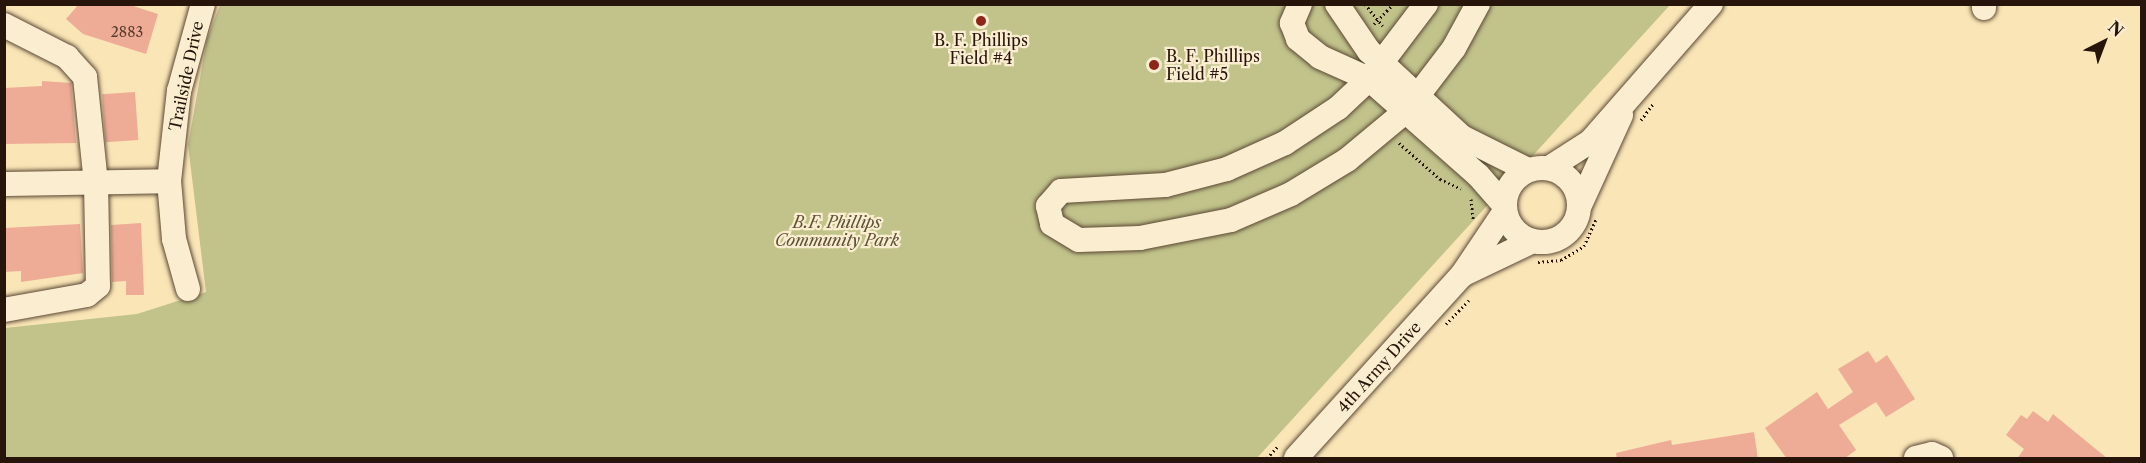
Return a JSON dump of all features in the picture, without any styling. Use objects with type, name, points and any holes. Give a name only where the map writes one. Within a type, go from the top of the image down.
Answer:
[{"type":"street","name":"Trailside Drive","points":[[188,289],[174,239],[170,181],[179,92],[202,4]]},
{"type":"street","points":[[1300,4],[1292,24],[1298,39],[1320,57],[1376,71]]},
{"type":"street","points":[[1337,4],[1359,32],[1376,71],[1412,104],[1505,209],[1529,252]]},
{"type":"street","points":[[1426,4],[1376,71],[1313,127],[1257,158],[1166,185],[1069,188],[1053,198],[1048,216],[1062,233],[1079,240],[1140,238],[1221,222],[1320,178],[1412,104],[1478,4]]},
{"type":"street","name":"4th Army Drive","points":[[1469,284],[1505,209],[1511,185],[1584,148],[1712,4]]},
{"type":"street","points":[[4,25],[67,57],[85,77],[96,183],[98,286],[87,295],[4,310]]},
{"type":"street","name":"4th Army Drive","points":[[1296,459],[1364,383],[1469,284],[1565,235],[1589,210],[1627,100]]},
{"type":"street","points":[[1412,104],[1478,149],[1568,177],[1589,210]]},
{"type":"street","points":[[4,184],[170,181]]},
{"type":"path","points":[[1365,4],[1380,21]]},
{"type":"path","points":[[1359,32],[1380,21],[1393,4]]},
{"type":"path","points":[[1635,130],[1658,99]]},
{"type":"path","points":[[1529,252],[1573,254],[1584,246],[1589,210]]},
{"type":"path","points":[[1450,324],[1469,284]]},
{"type":"green space","name":"B.F. Phillips Community Park","points":[[220,5],[1670,5],[1257,458],[5,458],[5,328],[137,314],[206,292],[188,145],[207,39]]},
{"type":"building","points":[[79,4],[127,4],[158,14],[146,54],[83,34],[66,19]]},
{"type":"building","points":[[42,81],[71,83],[76,143],[4,144],[4,88],[42,86]]},
{"type":"building","points":[[135,92],[138,140],[105,142],[102,94]]},
{"type":"building","points":[[141,223],[144,295],[126,295],[126,281],[112,282],[111,225]]},
{"type":"building","points":[[80,224],[83,273],[21,282],[21,271],[4,272],[4,228]]},
{"type":"building","points":[[1868,351],[1876,363],[1887,355],[1915,399],[1886,417],[1876,402],[1839,425],[1856,450],[1844,459],[1787,459],[1765,428],[1817,392],[1828,409],[1853,392],[1838,369]]},
{"type":"building","points":[[2033,411],[2048,422],[2053,414],[2108,459],[2017,459],[2024,449],[2006,435],[2021,415],[2027,419]]},
{"type":"building","points":[[1754,432],[1758,459],[1617,459],[1616,453],[1671,440],[1672,445]]},
{"type":"place","name":"B. F. Phillips Field #4","points":[[981,21]]},
{"type":"place","name":"B. F. Phillips Field #5","points":[[1154,65]]}]
